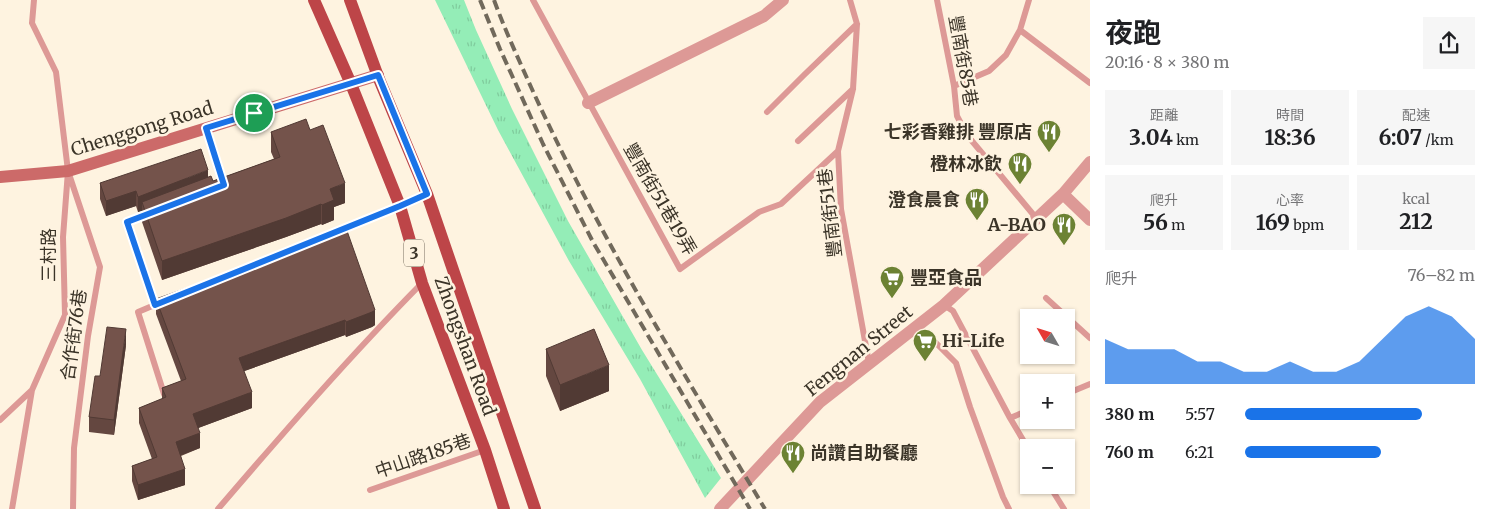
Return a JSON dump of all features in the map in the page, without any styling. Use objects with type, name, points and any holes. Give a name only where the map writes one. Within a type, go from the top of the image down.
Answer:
[{"type":"main road","name":"Zhongshan Road","points":[[314,0],[351,84],[400,206],[422,283],[485,450],[504,509]]},
{"type":"main road","name":"Zhongshan Road","points":[[350,0],[378,75],[427,194],[535,509]]},
{"type":"street","points":[[588,103],[764,16],[777,2]]},
{"type":"street","name":"Chenggong Road","points":[[0,177],[68,171],[378,75]]},
{"type":"street","name":"Fengnan Street","points":[[720,509],[820,402],[944,305],[1063,194],[1090,162]]},
{"type":"street","points":[[1063,194],[1090,220]]},
{"type":"lane","name":"三村路","points":[[12,509],[32,390],[65,315],[63,237],[68,171],[56,72],[32,24],[34,0]]},
{"type":"lane","name":"豐南街51巷19弄","points":[[533,0],[680,270],[759,212],[781,204],[838,152]]},
{"type":"lane","name":"豐南街51巷","points":[[850,0],[857,24],[853,88],[838,152],[841,209],[870,363]]},
{"type":"lane","name":"豐南街85巷","points":[[937,0],[954,86],[957,116],[967,135],[1037,219]]},
{"type":"lane","points":[[954,86],[989,71],[1006,54],[1020,30],[1029,0]]},
{"type":"lane","points":[[767,112],[857,24]]},
{"type":"lane","points":[[1020,30],[1090,82]]},
{"type":"lane","points":[[798,141],[853,88]]},
{"type":"lane","points":[[206,128],[224,185],[215,188]]},
{"type":"lane","name":"合作街76巷","points":[[68,171],[100,267],[88,336],[74,448],[73,509]]},
{"type":"lane","points":[[328,235],[427,194]]},
{"type":"lane","points":[[154,212],[127,222],[155,305]]},
{"type":"lane","points":[[218,509],[298,417],[422,283]]},
{"type":"lane","points":[[164,394],[138,312],[173,298]]},
{"type":"lane","points":[[1046,298],[1090,338]]},
{"type":"lane","points":[[944,305],[952,311],[1022,439]]},
{"type":"lane","points":[[914,329],[928,336],[956,363],[970,407],[1009,509]]},
{"type":"lane","points":[[1075,390],[1090,384]]},
{"type":"lane","points":[[0,420],[32,390]]},
{"type":"lane","points":[[1010,418],[1020,414]]},
{"type":"lane","name":"中山路185巷","points":[[370,490],[485,450]]},
{"type":"lane","points":[[1055,494],[1064,509]]},
{"type":"green space","points":[[435,0],[464,0],[512,109],[568,221],[642,350],[721,478],[705,498],[640,379],[569,261],[498,130]]},
{"type":"building","points":[[306,119],[310,130],[323,125],[345,183],[330,189],[334,200],[162,261],[142,202],[211,176],[213,181],[280,157],[271,132]]},
{"type":"building","points":[[201,149],[208,170],[138,197],[136,191],[106,201],[100,183]]},
{"type":"building","points":[[346,228],[375,310],[346,322],[345,320],[239,358],[252,392],[193,414],[200,433],[176,442],[185,469],[138,485],[132,466],[157,457],[139,408],[166,397],[162,388],[186,379],[156,299],[275,256],[274,253]]},
{"type":"building","points":[[107,327],[126,329],[114,420],[89,417],[95,376],[100,376]]},
{"type":"building","points":[[594,329],[609,365],[560,385],[546,349]]},
{"type":"railway","points":[[480,0],[543,144],[593,242],[750,509]]},
{"type":"railway","points":[[494,0],[531,87],[584,196],[642,301],[765,509]]},
{"type":"place","name":"七彩香雞排 豐原店","points":[[1049,153]]},
{"type":"place","name":"橙林冰飲","points":[[1020,185]]},
{"type":"place","name":"澄食晨食","points":[[977,221]]},
{"type":"place","name":"A-BAO","points":[[1064,246]]},
{"type":"place","name":"豐亞食品","points":[[892,299]]},
{"type":"place","name":"Hi-Life","points":[[925,362]]},
{"type":"place","name":"尚讚自助餐廳","points":[[793,474]]},
{"type":"route","points":[[378,75],[427,194],[155,305],[127,222],[224,185],[206,128],[254,113],[378,75]]}]
